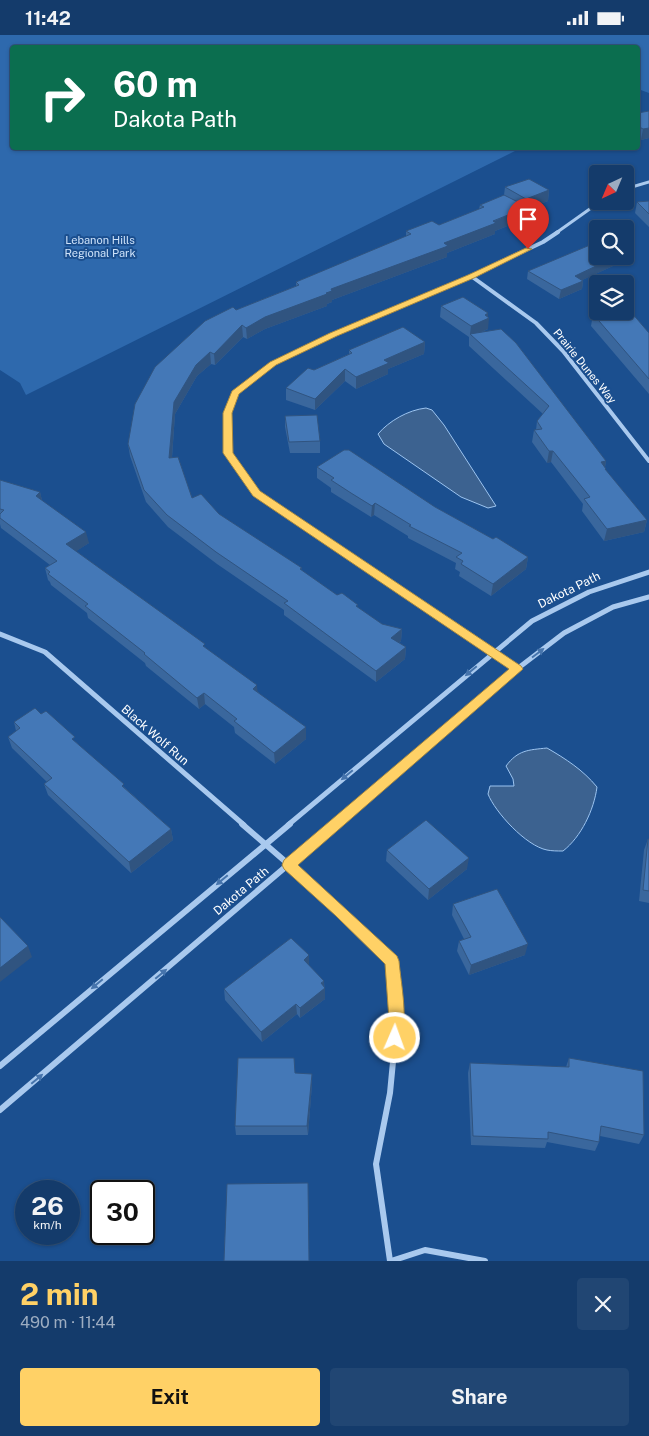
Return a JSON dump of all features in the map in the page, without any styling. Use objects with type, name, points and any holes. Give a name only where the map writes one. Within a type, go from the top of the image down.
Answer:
[{"type":"street","points":[[634,186],[649,182]]},
{"type":"street","points":[[517,669],[256,494],[228,453],[228,413],[235,393],[273,363],[334,334],[471,277],[543,243],[589,210]]},
{"type":"street","name":"Prairie Dunes Way","points":[[471,277],[536,323],[563,351],[649,461]]},
{"type":"street","name":"Dakota Path","points":[[0,1066],[532,621],[569,600],[610,583],[649,572]]},
{"type":"street","name":"Dakota Path","points":[[0,1110],[517,669],[564,633],[613,607],[649,597]]},
{"type":"street","name":"Black Wolf Run","points":[[0,634],[45,652],[341,911],[392,961],[397,1020],[390,1093],[376,1164],[391,1261]]},
{"type":"street","points":[[391,1261],[425,1250],[485,1261]]},
{"type":"green space","name":"Lebanon Hills Regional Park","points":[[0,35],[649,35],[649,93],[640,90],[640,45],[10,45],[10,150],[517,150],[26,395],[20,383],[0,370]]},
{"type":"shaded area","points":[[426,408],[432,410],[444,425],[496,506],[488,508],[461,497],[384,444],[378,434],[388,425],[399,417]]},
{"type":"shaded area","points":[[547,748],[574,765],[597,787],[593,805],[586,822],[570,845],[563,851],[547,850],[530,842],[504,819],[488,794],[490,786],[514,786],[513,779],[506,766],[515,757],[529,750]]},
{"type":"building","points":[[649,111],[649,128],[643,129],[640,127],[640,113]]},
{"type":"building","points":[[529,179],[549,190],[526,199],[505,187]]},
{"type":"building","points":[[504,195],[528,207],[493,221],[496,223],[444,243],[448,246],[331,289],[332,291],[327,294],[265,317],[246,328],[242,325],[214,354],[210,352],[196,365],[174,402],[169,458],[178,457],[192,498],[201,494],[219,514],[302,568],[300,569],[337,595],[342,593],[358,605],[356,606],[382,624],[402,629],[391,638],[406,647],[376,671],[284,603],[288,601],[216,552],[167,515],[144,490],[128,444],[135,404],[155,367],[205,321],[233,307],[236,310],[299,285],[296,282],[411,234],[406,231],[432,221],[439,225],[484,207],[480,205]]},
{"type":"building","points":[[649,201],[649,214],[637,202]]},
{"type":"building","points":[[589,245],[589,265],[598,265],[575,276],[583,281],[561,290],[528,271]]},
{"type":"building","points":[[463,297],[488,313],[485,315],[489,318],[471,326],[441,306]]},
{"type":"building","points":[[634,316],[649,333],[649,379],[598,320],[634,320]]},
{"type":"building","points":[[403,327],[425,342],[384,360],[389,363],[356,377],[345,369],[315,399],[286,388],[308,368],[314,370],[352,353],[349,350]]},
{"type":"building","points":[[501,329],[516,343],[606,461],[601,462],[605,469],[647,520],[607,529],[584,499],[590,497],[553,451],[549,451],[534,430],[542,429],[537,421],[549,406],[470,334]]},
{"type":"building","points":[[317,415],[320,441],[289,442],[285,416]]},
{"type":"building","points":[[344,450],[349,450],[435,507],[493,539],[496,537],[528,557],[493,584],[461,564],[463,561],[456,557],[462,553],[409,526],[411,525],[375,503],[372,506],[331,480],[334,478],[317,467]]},
{"type":"building","points":[[0,480],[40,492],[36,496],[86,532],[66,544],[205,644],[203,646],[257,685],[253,689],[306,727],[274,753],[234,721],[237,719],[204,693],[197,698],[145,653],[85,606],[88,604],[48,574],[50,572],[45,568],[57,561],[0,518],[0,514],[4,510],[0,509]]},
{"type":"building","points":[[35,708],[41,714],[46,711],[75,737],[72,739],[124,784],[122,786],[171,829],[129,862],[44,784],[52,778],[8,737],[20,728],[14,722]]},
{"type":"building","points":[[426,820],[469,858],[429,889],[387,850]]},
{"type":"building","points":[[649,839],[649,891],[643,890]]},
{"type":"building","points":[[497,889],[528,944],[471,965],[459,941],[471,937],[453,904]]},
{"type":"building","points":[[0,917],[28,946],[0,968]]},
{"type":"building","points":[[291,938],[309,955],[304,960],[324,981],[321,983],[325,988],[300,1008],[296,1004],[261,1032],[224,989]]},
{"type":"building","points":[[238,1058],[294,1058],[295,1073],[312,1074],[307,1126],[235,1126]]},
{"type":"building","points":[[569,1058],[643,1071],[644,1135],[601,1126],[599,1142],[548,1132],[548,1139],[473,1136],[470,1063],[569,1067]]},
{"type":"building","points":[[308,1183],[309,1261],[224,1261],[227,1184]]},
{"type":"route","points":[[395,1038],[397,1020],[392,961],[341,911],[289,865],[517,669],[256,494],[228,453],[228,413],[235,393],[273,363],[334,334],[471,277],[528,249]]}]
